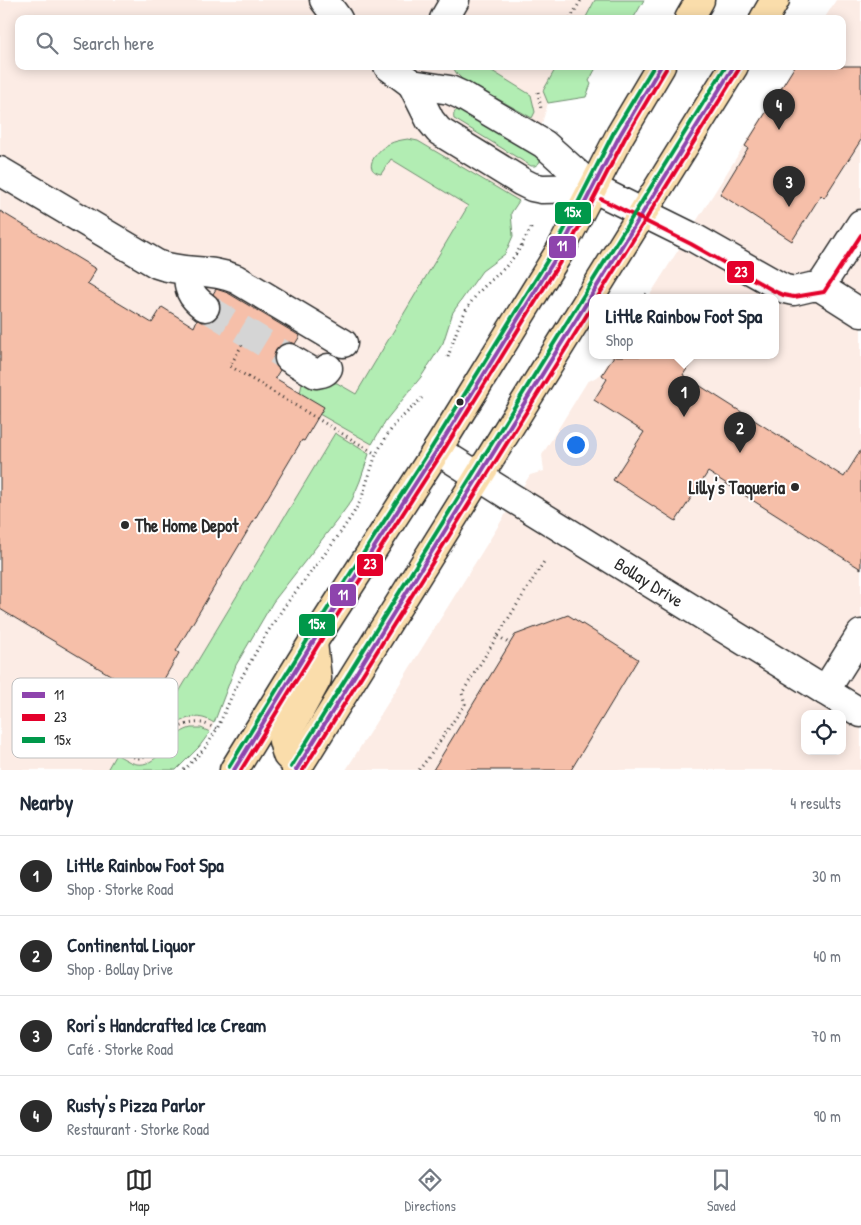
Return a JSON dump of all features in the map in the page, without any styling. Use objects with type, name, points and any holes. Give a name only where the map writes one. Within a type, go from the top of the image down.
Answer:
[{"type":"main road","points":[[691,15],[700,0]]},
{"type":"main road","points":[[766,15],[775,0]]},
{"type":"main road","points":[[234,770],[313,642],[438,450],[560,251],[620,135],[659,70]]},
{"type":"main road","points":[[592,294],[732,70]]},
{"type":"main road","points":[[313,642],[317,679],[283,740],[288,755],[297,768],[589,299]]},
{"type":"street","points":[[324,0],[335,15]]},
{"type":"street","points":[[446,15],[455,0]]},
{"type":"street","points":[[400,70],[461,95],[544,144],[593,188],[694,238],[786,289],[794,291],[811,286],[820,287],[861,313]]},
{"type":"street","points":[[416,75],[430,120],[439,131],[532,187],[542,189],[593,188]]},
{"type":"street","points":[[0,171],[157,264],[188,271],[217,273],[236,279],[343,343]]},
{"type":"street","points":[[820,287],[861,224]]},
{"type":"street","points":[[188,271],[190,292],[205,307]]},
{"type":"street","points":[[289,358],[316,374],[321,374],[328,368]]},
{"type":"street","name":"Bollay Drive","points":[[438,450],[861,713]]},
{"type":"street","points":[[825,691],[861,634]]},
{"type":"path","points":[[572,15],[581,0]]},
{"type":"path","points":[[538,92],[542,114]]},
{"type":"path","points":[[448,357],[458,327],[474,298],[513,258],[533,225]]},
{"type":"path","points":[[242,345],[230,366],[376,454]]},
{"type":"path","points":[[184,770],[206,747],[217,729],[235,689],[284,607],[354,514],[381,444],[392,429],[422,398]]},
{"type":"path","points":[[419,770],[465,704],[462,693],[545,560]]},
{"type":"path","points":[[498,636],[510,644]]},
{"type":"path","points":[[178,728],[193,723],[204,723],[217,729]]},
{"type":"shaded area","points":[[0,0],[644,0],[635,15],[15,15],[15,70],[595,70],[589,81],[591,84],[586,97],[548,103],[519,201],[511,213],[513,236],[505,254],[482,271],[453,312],[443,343],[421,377],[386,420],[372,444],[352,500],[273,602],[236,665],[210,732],[199,747],[176,770],[0,770]]},
{"type":"shaded area","points":[[836,0],[861,0],[861,770],[346,770],[530,475],[544,471],[542,455],[587,382],[600,375],[610,359],[779,359],[779,294],[651,294],[791,70],[846,70],[846,15],[827,15]]},
{"type":"green space","points":[[595,0],[644,0],[635,15],[587,15]]},
{"type":"green space","points":[[454,70],[490,70],[531,95],[535,112],[532,118],[462,79]]},
{"type":"green space","points":[[555,70],[595,70],[589,81],[591,84],[586,97],[548,103],[543,91]]},
{"type":"green space","points":[[459,109],[538,155],[541,159],[539,163],[531,166],[454,119],[454,113]]},
{"type":"green space","points":[[408,139],[418,141],[519,201],[511,213],[513,236],[505,254],[482,271],[453,312],[443,343],[421,377],[386,420],[372,444],[298,402],[304,375],[313,381],[337,383],[356,394],[468,206],[391,159],[381,174],[375,172],[371,164],[380,150],[394,142]]},
{"type":"green space","points":[[335,433],[369,454],[352,500],[273,602],[236,665],[214,723],[203,718],[194,717],[178,723],[178,694]]},
{"type":"green space","points":[[201,728],[210,732],[199,747],[176,770],[107,770],[114,758],[123,758],[137,764],[144,764],[155,758],[178,758],[178,735],[185,730]]},
{"type":"building","points":[[846,66],[861,66],[861,140],[824,198],[821,195],[792,241],[720,194],[748,148],[745,146],[792,70],[846,70]]},
{"type":"building","name":"The Home Depot","points":[[0,211],[96,269],[87,284],[152,323],[162,307],[194,327],[197,320],[203,322],[211,321],[217,317],[220,310],[219,301],[213,294],[216,289],[228,293],[300,336],[295,344],[289,342],[282,344],[276,350],[273,358],[275,365],[280,370],[275,378],[324,407],[304,441],[302,440],[176,651],[179,653],[165,678],[115,678],[0,609]]},
{"type":"building","points":[[612,359],[693,359],[683,375],[844,477],[861,450],[861,569],[708,472],[676,521],[613,480],[644,432],[594,400],[607,379],[602,375]]},
{"type":"building","points":[[568,615],[638,659],[571,770],[433,770],[515,635]]},
{"type":"tunnel","points":[[205,307],[289,358]]},
{"type":"transit line","name":"15x","points":[[229,767],[308,639],[432,447],[555,248],[614,132],[652,70]]},
{"type":"transit line","name":"11","points":[[234,770],[313,642],[437,450],[560,251],[620,135],[659,70]]},
{"type":"transit line","name":"23","points":[[241,770],[318,645],[442,453],[565,254],[625,138],[665,70]]},
{"type":"transit line","name":"15x","points":[[291,767],[724,70]]},
{"type":"transit line","name":"11","points":[[592,294],[732,70]]},
{"type":"transit line","name":"23","points":[[599,294],[738,70]]},
{"type":"transit line","name":"23","points":[[601,199],[691,244],[774,291],[794,297],[824,292],[861,235]]},
{"type":"transit line","name":"11","points":[[296,770],[589,299]]},
{"type":"transit line","name":"23","points":[[303,770],[589,311]]},
{"type":"place","name":"Rusty's Pizza Parlor","points":[[779,130]]},
{"type":"place","name":"Rori's Handcrafted Ice Cream","points":[[789,207]]},
{"type":"place","name":"Little Rainbow Foot Spa","points":[[684,417]]},
{"type":"place","name":"Continental Liquor","points":[[740,453]]},
{"type":"place","name":"Lilly's Taqueria","points":[[795,487]]},
{"type":"place","name":"The Home Depot","points":[[125,525]]}]
